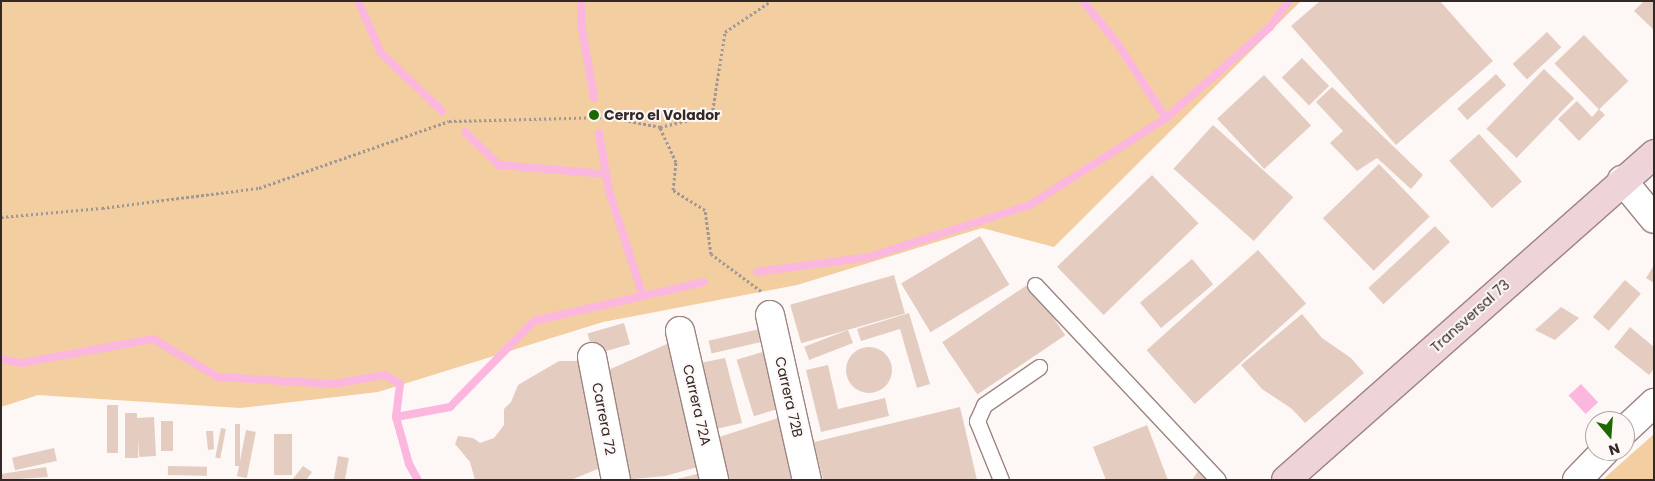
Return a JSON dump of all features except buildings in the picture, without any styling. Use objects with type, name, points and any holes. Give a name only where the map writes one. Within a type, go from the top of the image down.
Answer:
[{"type":"main road","name":"Transversal 73","points":[[1286,480],[1622,180],[1654,154]]},
{"type":"street","points":[[1622,180],[1654,219]]},
{"type":"street","name":"Carrera 72B","points":[[770,315],[807,480]]},
{"type":"street","name":"Carrera 72A","points":[[680,331],[714,480]]},
{"type":"street","name":"Carrera 72","points":[[592,357],[616,480]]},
{"type":"street","points":[[1635,421],[1654,403]]},
{"type":"street","points":[[1577,480],[1595,461]]},
{"type":"lane","points":[[1036,285],[1218,480]]},
{"type":"lane","points":[[1001,480],[978,421],[984,406],[1039,367]]},
{"type":"path","points":[[1,217],[102,208],[259,188],[449,121],[609,118],[660,127],[712,115],[725,32],[771,1]]},
{"type":"path","points":[[660,127],[676,162],[673,190],[705,210],[711,254],[762,292],[770,315]]},
{"type":"shaded area","name":"Cerro el Volador","points":[[1,1],[1301,1],[1054,247],[982,228],[797,285],[603,322],[378,392],[240,408],[38,395],[1,407]]},
{"type":"shaded area","points":[[1581,384],[1598,402],[1589,411],[1585,411],[1585,413],[1569,396]]},
{"type":"shaded area","points":[[1654,434],[1654,480],[1603,480],[1624,461],[1635,461],[1635,451]]},
{"type":"waterway","points":[[358,1],[381,53],[442,111]]},
{"type":"waterway","points":[[581,1],[581,23],[594,98]]},
{"type":"waterway","points":[[1083,1],[1117,43],[1166,118]]},
{"type":"waterway","points":[[757,272],[869,257],[1030,205],[1166,118],[1270,27],[1289,1]]},
{"type":"waterway","points":[[465,132],[499,165],[606,174]]},
{"type":"waterway","points":[[599,133],[609,191],[643,296]]},
{"type":"waterway","points":[[396,417],[450,407],[534,321],[704,282]]},
{"type":"waterway","points":[[1,359],[22,363],[153,339],[218,377],[333,384],[385,375],[400,384],[396,417],[409,464],[418,480]]},
{"type":"place","name":"Cerro el Volador","points":[[594,115]]}]
